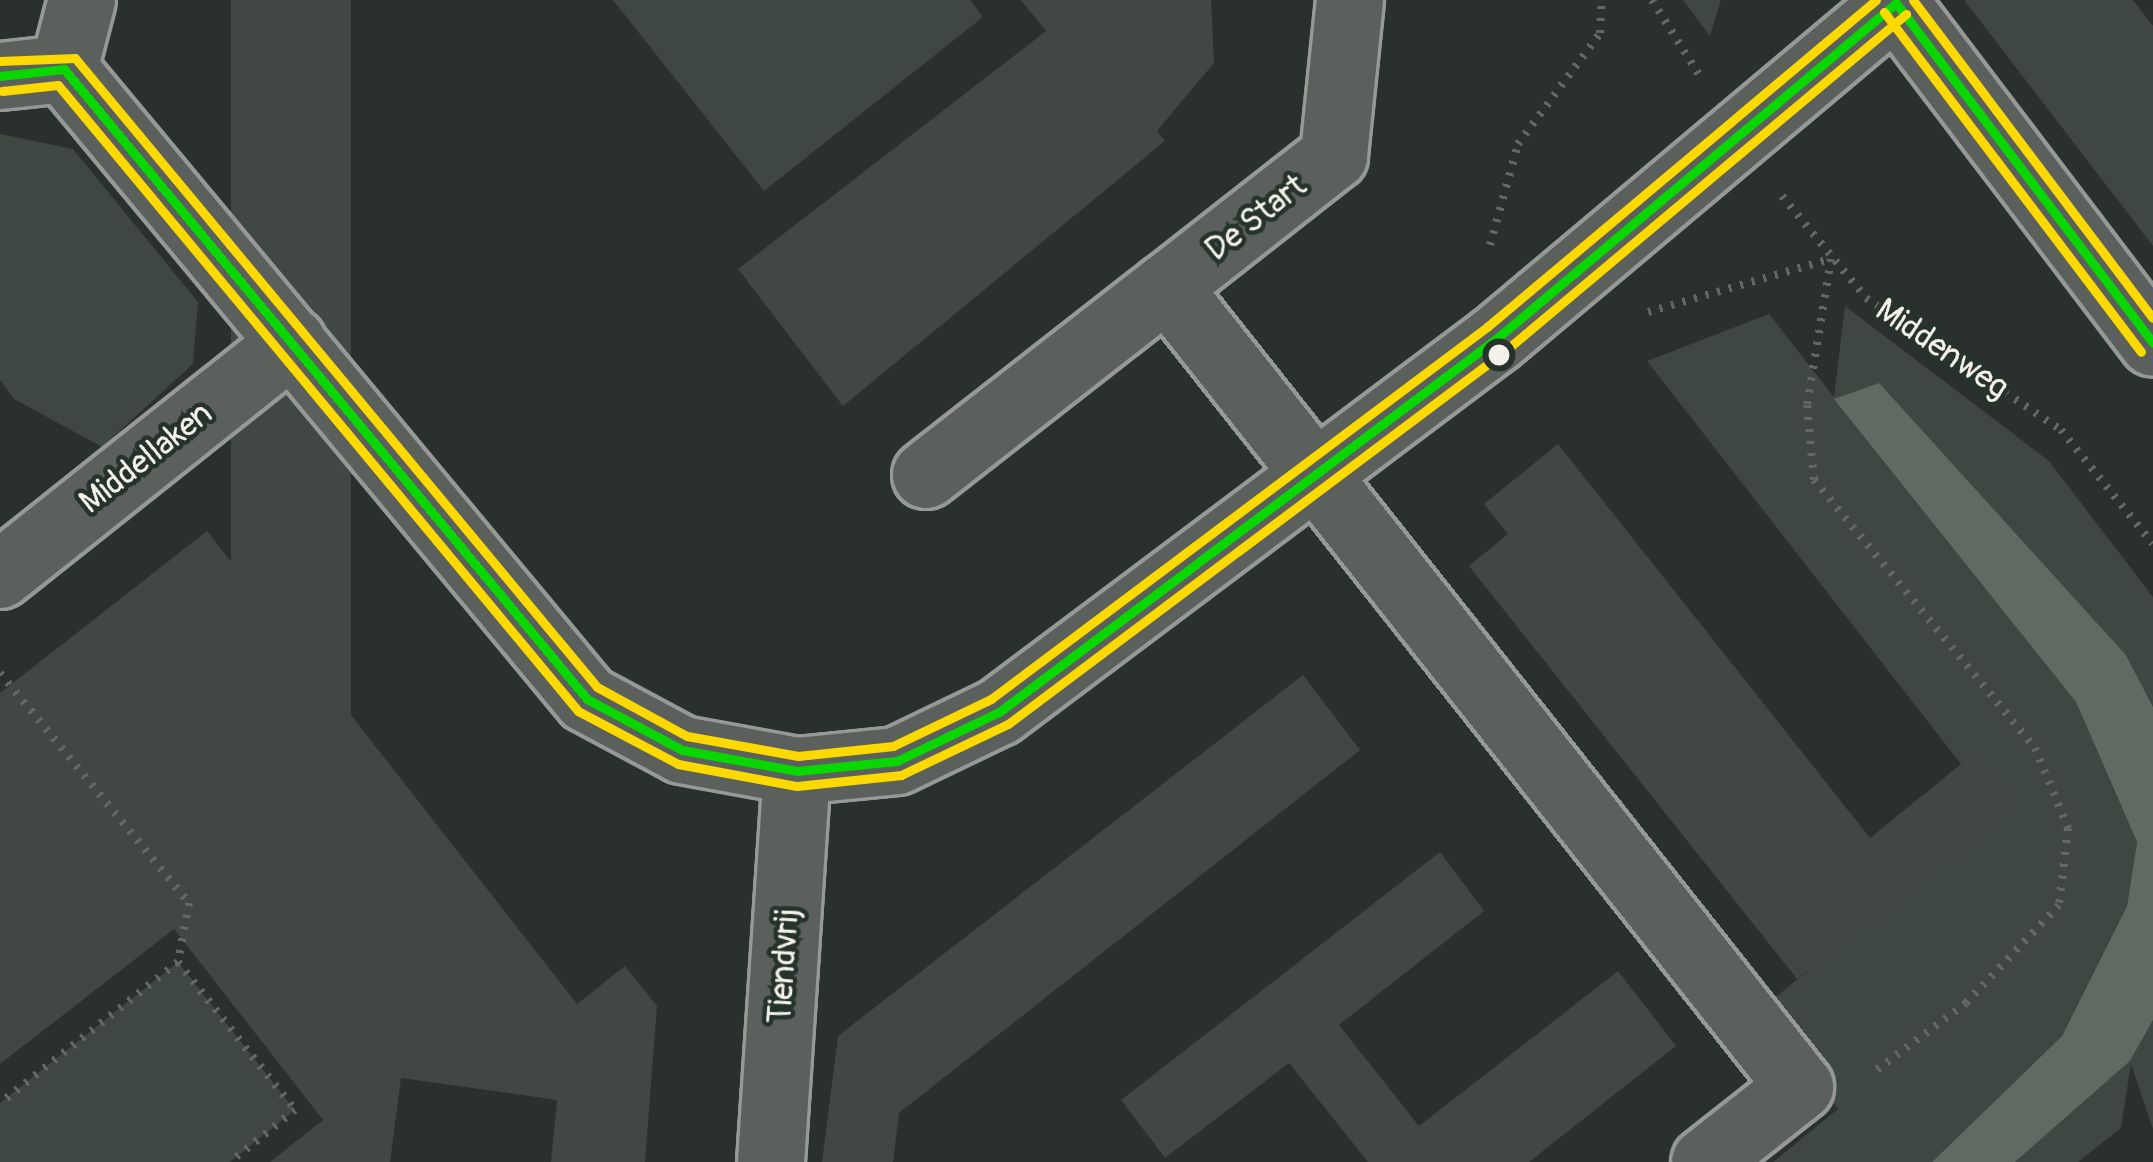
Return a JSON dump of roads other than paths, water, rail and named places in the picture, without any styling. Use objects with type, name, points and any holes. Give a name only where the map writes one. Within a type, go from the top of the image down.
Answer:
[{"type":"street","points":[[64,69],[82,0]]},
{"type":"street","name":"De Start","points":[[926,476],[1334,156],[1350,0]]},
{"type":"street","points":[[64,69],[587,699],[682,750],[797,771],[897,761],[998,712],[1315,474],[1742,142],[1895,2],[2153,343]]},
{"type":"street","points":[[0,76],[64,69]]},
{"type":"street","points":[[1167,287],[1800,1087],[1705,1162]]},
{"type":"street","name":"Middellaken","points":[[0,575],[292,342]]},
{"type":"street","name":"Tiendvrij","points":[[771,1162],[797,771]]}]
